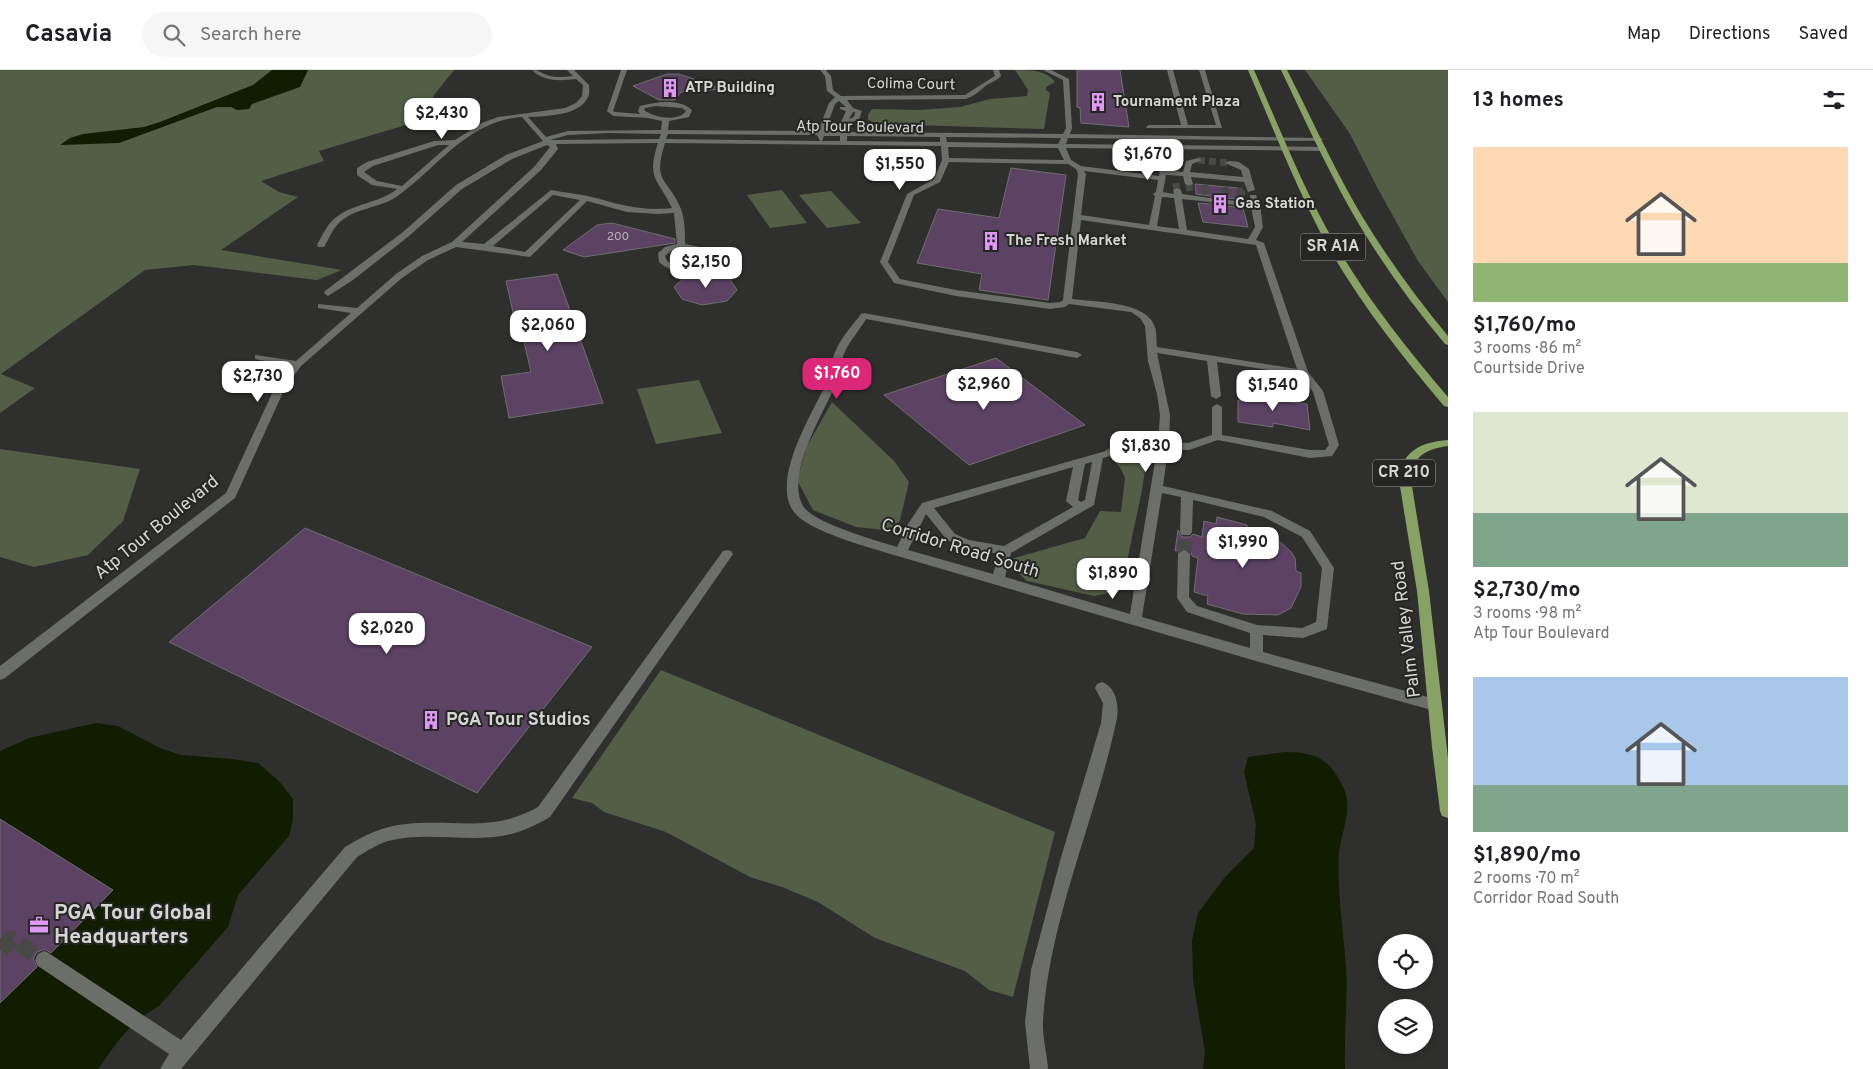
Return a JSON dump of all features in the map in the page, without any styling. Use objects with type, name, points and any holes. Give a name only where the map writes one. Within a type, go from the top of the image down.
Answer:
[{"type":"main road","name":"SR A1A","points":[[1251,70],[1284,148],[1318,220],[1342,261],[1394,337],[1448,404]]},
{"type":"main road","name":"SR A1A","points":[[1284,70],[1362,224],[1417,304],[1448,342]]},
{"type":"main road","name":"Palm Valley Road","points":[[1448,443],[1424,448],[1413,453],[1407,461],[1404,474],[1423,591],[1448,811]]},
{"type":"street","points":[[535,70],[540,75],[551,78],[578,77]]},
{"type":"street","points":[[321,245],[337,220],[359,208],[388,199],[403,188],[434,159],[475,130],[493,120],[509,116],[555,113],[580,103],[587,90],[586,85],[570,70]]},
{"type":"street","points":[[624,70],[610,111],[613,114],[621,116],[648,116],[666,120],[687,116],[690,109],[672,104],[647,105],[642,107],[641,111],[648,116]]},
{"type":"street","points":[[823,70],[828,76],[830,91],[848,104],[850,109],[850,114],[844,121],[843,134],[845,143]]},
{"type":"street","name":"Colima Court","points":[[838,98],[966,97],[977,92],[982,84],[997,79],[996,70]]},
{"type":"street","points":[[1046,70],[1066,79],[1069,128],[1061,146],[1070,162],[1079,168],[1162,175],[1174,173],[1247,180]]},
{"type":"street","points":[[1170,70],[1185,127]]},
{"type":"street","points":[[1149,127],[1220,127],[1202,70]]},
{"type":"street","points":[[822,143],[820,133],[826,116],[832,108],[832,103],[838,98]]},
{"type":"street","points":[[832,108],[850,109]]},
{"type":"street","points":[[328,293],[406,234],[459,187],[508,157],[547,142],[523,115]]},
{"type":"street","points":[[826,116],[844,121]]},
{"type":"street","points":[[666,120],[666,132],[656,170],[659,180],[677,210],[681,225],[681,246]]},
{"type":"street","name":"Atp Tour Boulevard","points":[[547,142],[549,138],[556,135],[587,131],[1319,139]]},
{"type":"street","points":[[943,135],[946,160],[936,180],[911,194],[884,262],[897,281],[956,293],[1050,306],[1062,305],[1067,301],[1082,174],[1079,168]]},
{"type":"street","points":[[1153,226],[1157,194],[1165,160],[1155,137]]},
{"type":"street","name":"Atp Tour Boulevard","points":[[547,142],[663,141],[1322,148]]},
{"type":"street","points":[[403,188],[375,183],[360,173],[360,170],[370,164],[437,143],[458,142]]},
{"type":"street","name":"Atp Tour Boulevard","points":[[0,674],[231,495],[280,387],[298,364],[400,276],[425,258],[455,244],[538,168],[554,150],[554,146],[547,142]]},
{"type":"street","points":[[946,160],[1070,162]]},
{"type":"street","points":[[1190,191],[1186,174],[1189,163],[1198,160]]},
{"type":"street","points":[[1229,163],[1236,164],[1245,169],[1253,197],[1259,227],[1251,241]]},
{"type":"street","points":[[1174,173],[1182,232]]},
{"type":"street","points":[[1157,194],[1177,190],[1207,195],[1202,176]]},
{"type":"street","points":[[1221,178],[1227,197],[1253,197]]},
{"type":"street","points":[[1236,179],[1241,196]]},
{"type":"street","points":[[486,247],[551,192],[586,198],[627,210],[652,212],[677,210]]},
{"type":"street","points":[[455,244],[486,247],[527,255],[586,198]]},
{"type":"street","points":[[901,552],[914,524],[926,506],[1120,450],[1163,445],[1189,447],[1217,438],[1310,454],[1328,454],[1334,445],[1318,391],[1303,373],[1260,243],[1153,226],[1076,217]]},
{"type":"street","points":[[681,246],[701,250],[706,256],[696,266],[688,268],[674,267],[663,262],[661,255],[664,252],[681,246]]},
{"type":"street","points":[[1067,301],[1133,310],[1143,316],[1150,326],[1152,349],[1165,416],[1157,488],[1135,621]]},
{"type":"street","points":[[321,306],[358,311]]},
{"type":"street","name":"Corridor Road South","points":[[1077,355],[864,316],[838,355],[833,380],[802,446],[794,479],[795,497],[799,510],[810,520],[827,528],[901,552],[1256,656],[1435,705]]},
{"type":"street","points":[[1152,349],[1303,373]]},
{"type":"street","points":[[258,357],[298,364]]},
{"type":"street","points":[[1212,358],[1217,438]]},
{"type":"street","points":[[926,506],[951,536],[966,544],[1006,551],[1090,502],[1098,457]]},
{"type":"street","points":[[1080,461],[1072,501],[1081,506]]},
{"type":"street","points":[[1157,488],[1268,514],[1306,534],[1328,568],[1322,625],[1303,633],[1257,630],[1192,609],[1184,598],[1184,554]]},
{"type":"street","points":[[1186,532],[1187,495]]},
{"type":"street","points":[[998,580],[1006,551]]},
{"type":"street","points":[[169,1069],[351,852],[366,841],[387,833],[410,830],[481,831],[502,829],[523,824],[544,812],[727,554]]},
{"type":"street","points":[[1256,656],[1257,630]]},
{"type":"street","points":[[1039,1069],[1034,1022],[1036,990],[1056,903],[1107,730],[1111,709],[1110,697],[1102,688]]},
{"type":"street","points":[[44,960],[183,1052]]},
{"type":"shaded area","points":[[0,70],[454,70],[434,95],[429,107],[409,124],[319,151],[324,161],[261,181],[279,192],[298,197],[221,250],[342,270],[317,280],[194,265],[145,270],[1,374],[35,388],[0,413]]},
{"type":"shaded area","points":[[272,70],[308,70],[300,87],[252,104],[249,109],[237,110],[231,107],[217,107],[119,143],[60,145],[70,138],[83,134],[144,127],[160,122],[253,85]]},
{"type":"shaded area","points":[[1015,70],[1042,73],[1052,78],[1055,82],[1046,87],[1046,90],[1050,93],[1044,129],[879,124],[868,120],[868,115],[872,109],[919,110],[960,107],[990,99],[1027,96],[1028,90]]},
{"type":"shaded area","points":[[1305,70],[1448,70],[1448,302],[1418,261],[1350,134]]},
{"type":"shaded area","points":[[782,190],[807,223],[770,228],[747,195]]},
{"type":"shaded area","points":[[831,191],[861,223],[827,228],[799,195]]},
{"type":"shaded area","points":[[699,380],[722,433],[656,444],[637,389]]},
{"type":"shaded area","points":[[832,402],[894,461],[909,482],[900,520],[894,531],[856,527],[813,510],[797,480],[807,446]]},
{"type":"shaded area","points":[[1110,448],[1138,452],[1147,457],[1122,585],[1118,591],[1094,596],[1027,581],[1018,573],[1014,558],[1085,538],[1100,511],[1121,512],[1125,478],[1121,469],[1105,450]]},
{"type":"shaded area","points":[[0,449],[140,469],[123,521],[88,555],[34,567],[0,557]]},
{"type":"shaded area","points":[[661,670],[1055,832],[1013,997],[989,990],[965,971],[875,938],[818,902],[782,887],[750,877],[666,832],[604,812],[592,803],[572,798]]},
{"type":"shaded area","points":[[96,723],[118,726],[160,748],[181,755],[258,763],[279,781],[293,799],[293,820],[289,836],[238,895],[228,927],[160,1005],[136,1021],[118,1041],[98,1069],[0,1069],[0,1003],[113,891],[0,819],[0,751],[29,738]]},
{"type":"shaded area","points":[[1285,752],[1306,754],[1322,760],[1334,771],[1344,789],[1346,797],[1346,821],[1339,853],[1340,896],[1346,966],[1345,1069],[1203,1069],[1205,1052],[1193,980],[1192,940],[1198,913],[1225,877],[1254,848],[1256,824],[1244,772],[1248,757]]},
{"type":"building","name":"Tournament Plaza","points":[[1077,70],[1120,70],[1129,127],[1081,123],[1080,108],[1077,107]]},
{"type":"building","name":"ATP Building","points":[[667,74],[679,74],[723,89],[681,92],[675,100],[659,100],[633,86]]},
{"type":"building","name":"The Fresh Market","points":[[1011,168],[1066,175],[1048,300],[979,290],[982,274],[917,263],[938,209],[999,218]]},
{"type":"building","name":"Gas Station","points":[[1195,184],[1238,188],[1241,199],[1227,198],[1221,203],[1227,206],[1243,208],[1248,227],[1203,222],[1198,203],[1211,204],[1216,199],[1196,194]]},
{"type":"building","points":[[612,223],[675,239],[675,243],[584,257],[563,250],[597,225]]},
{"type":"building","points":[[709,272],[729,278],[737,290],[727,301],[702,305],[682,299],[674,287],[686,276]]},
{"type":"building","points":[[557,274],[603,403],[509,418],[501,376],[531,372],[517,312],[513,312],[506,281]]},
{"type":"building","points":[[996,358],[1085,425],[969,465],[884,395]]},
{"type":"building","points":[[1246,392],[1265,396],[1267,399],[1307,404],[1310,430],[1273,423],[1273,427],[1238,422],[1238,400],[1247,402]]},
{"type":"building","points":[[1217,517],[1247,525],[1247,527],[1275,537],[1291,552],[1295,558],[1296,571],[1301,573],[1301,587],[1291,608],[1278,615],[1243,614],[1207,604],[1208,596],[1194,592],[1198,558],[1192,556],[1191,552],[1185,548],[1175,551],[1178,530],[1182,537],[1190,537],[1193,534],[1202,537],[1204,521],[1216,524]]},
{"type":"building","name":"PGA Tour Studios","points":[[305,528],[592,647],[477,793],[169,642]]},
{"type":"building","name":"PGA Tour Global Headquarters","points":[[0,819],[113,890],[51,953],[45,949],[37,952],[33,959],[37,967],[0,1003]]},
{"type":"tunnel","points":[[1198,160],[1229,163]]},
{"type":"tunnel","points":[[1176,183],[1177,190]]},
{"type":"tunnel","points":[[1189,184],[1190,192]]},
{"type":"tunnel","points":[[1204,185],[1206,192]]},
{"type":"tunnel","points":[[1224,187],[1226,192]]},
{"type":"tunnel","points":[[1239,188],[1240,192]]},
{"type":"tunnel","points":[[1225,191],[1227,195]]},
{"type":"tunnel","points":[[1240,191],[1241,196]]},
{"type":"tunnel","points":[[1210,200],[1227,202]]},
{"type":"tunnel","points":[[1184,554],[1186,533]]},
{"type":"tunnel","points":[[0,950],[12,939],[44,960]]},
{"type":"place","name":"ATP Building","points":[[670,88]]},
{"type":"place","name":"Tournament Plaza","points":[[1098,102]]},
{"type":"place","name":"Gas Station","points":[[1220,204]]},
{"type":"place","name":"The Fresh Market","points":[[991,241]]},
{"type":"place","name":"PGA Tour Studios","points":[[431,720]]},
{"type":"place","name":"PGA Tour Global Headquarters","points":[[39,925]]}]
